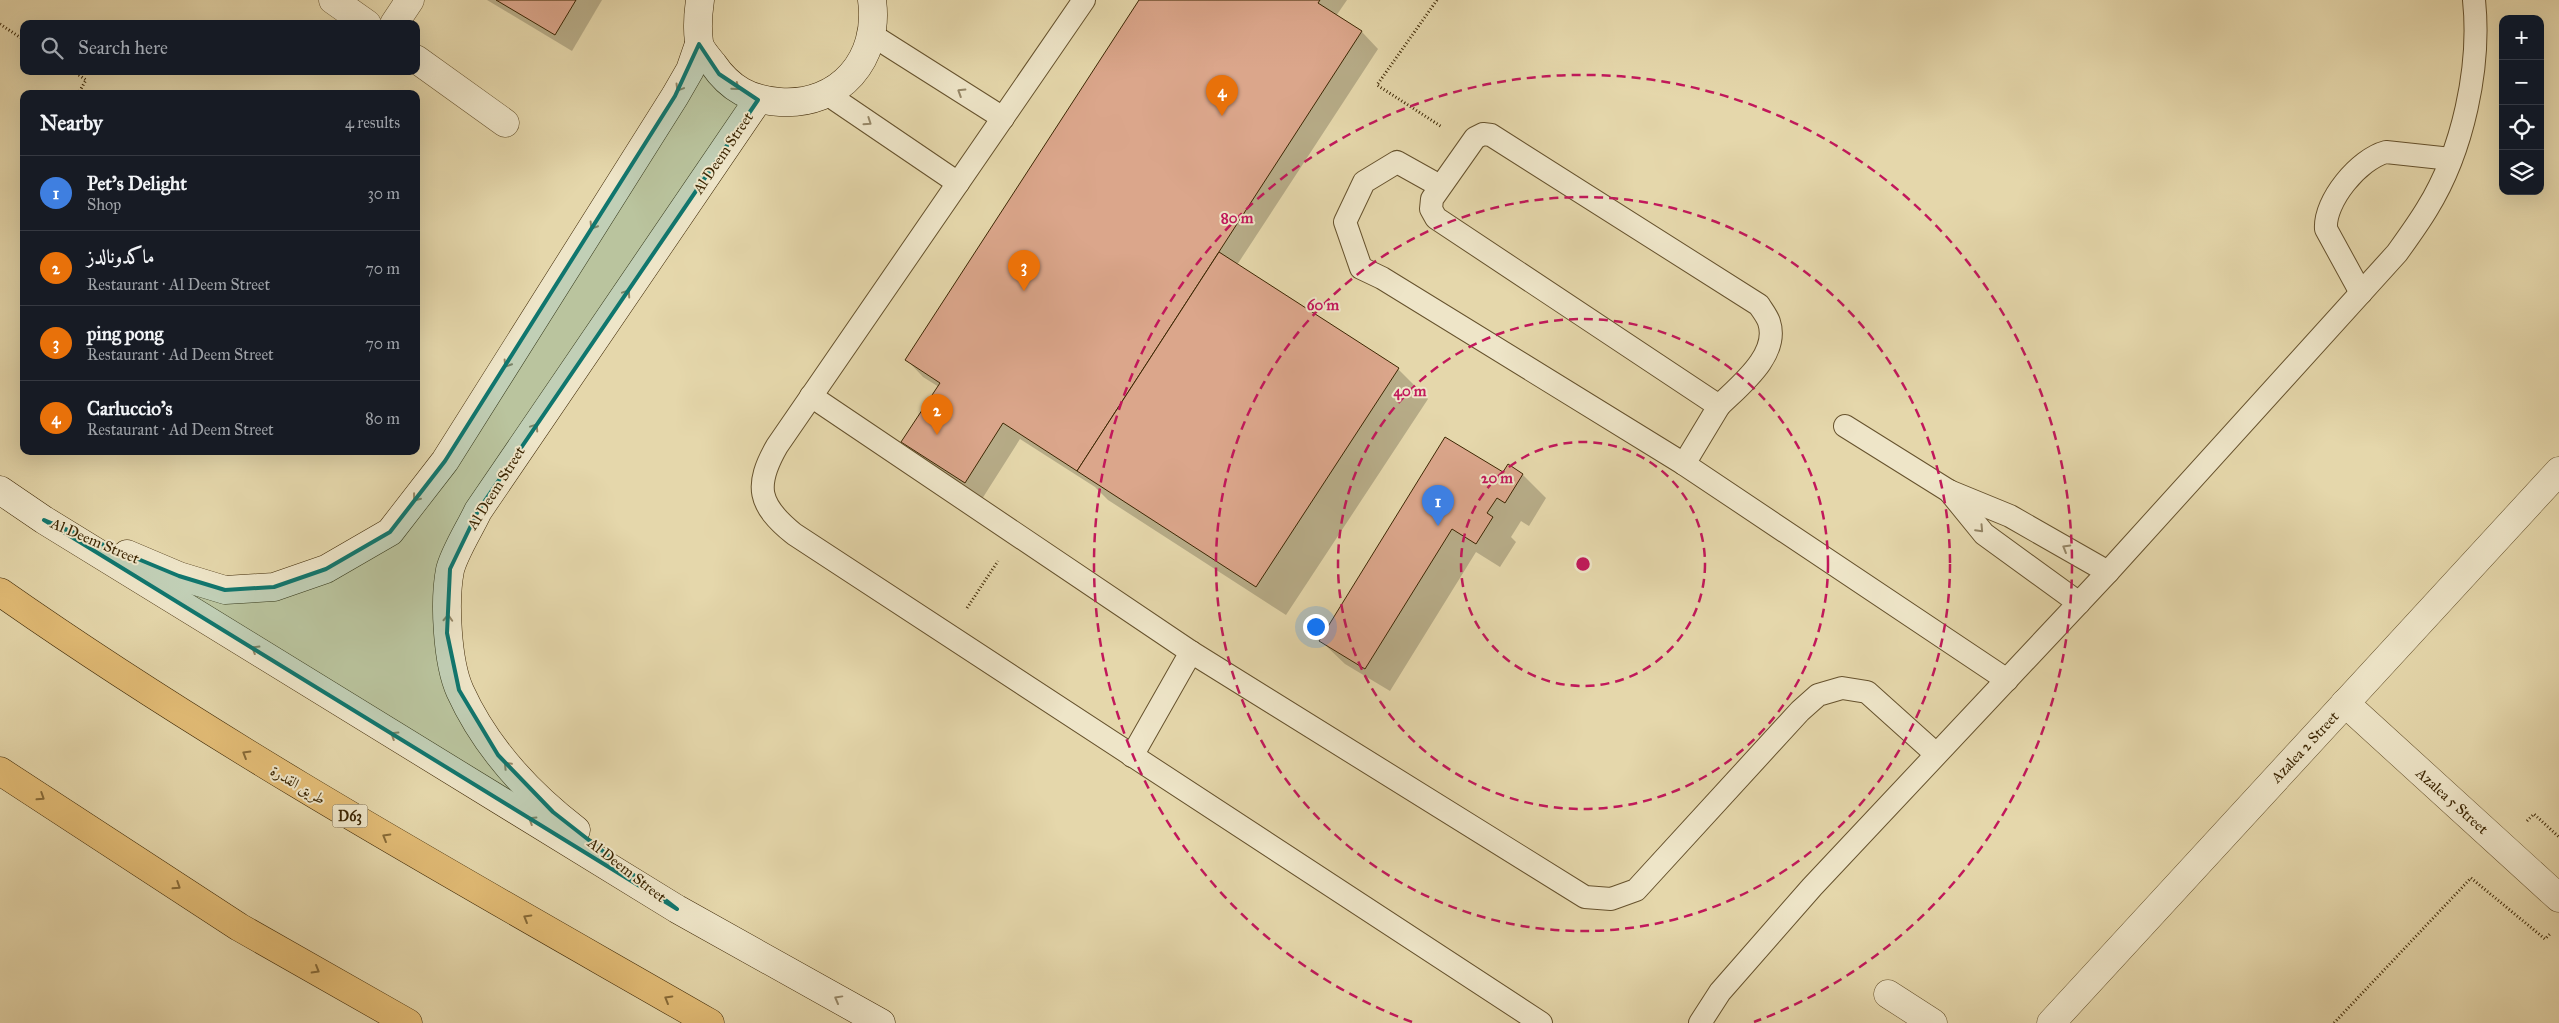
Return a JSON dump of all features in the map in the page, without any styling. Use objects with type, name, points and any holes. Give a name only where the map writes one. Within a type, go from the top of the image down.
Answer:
[{"type":"main road","name":"طريق القدرة","points":[[0,592],[201,726],[350,816],[710,1023]]},
{"type":"main road","points":[[0,771],[239,927],[408,1023]]},
{"type":"street","points":[[334,0],[362,20]]},
{"type":"street","points":[[397,20],[410,0]]},
{"type":"street","points":[[700,0],[698,18],[699,44],[719,74],[742,92],[758,100],[799,103],[827,94],[848,79],[863,59],[872,35],[874,15],[872,0]]},
{"type":"street","name":"Al Deem Street","points":[[44,520],[180,576],[224,590],[274,587],[326,569],[390,532],[445,461],[675,96],[690,70],[699,44]]},
{"type":"street","points":[[420,62],[505,123]]},
{"type":"street","name":"Al Deem Street","points":[[678,909],[553,812],[498,755],[459,690],[447,633],[450,569],[478,512],[758,100]]},
{"type":"street","name":"Azalea 2 Street","points":[[2051,1023],[2559,470]]},
{"type":"street","points":[[0,490],[44,520],[678,909],[881,1023]]},
{"type":"street","name":"Azalea 5 Street","points":[[2345,703],[2559,898]]},
{"type":"street","points":[[1888,994],[1933,1023]]},
{"type":"lane","points":[[1084,0],[811,396],[764,468],[763,494],[774,518],[794,534],[1541,1023]]},
{"type":"lane","points":[[1700,1023],[1720,992],[1806,894],[2108,572],[2397,253],[2423,216],[2452,159],[2470,92],[2476,23],[2474,0]]},
{"type":"lane","points":[[872,35],[1003,118]]},
{"type":"lane","points":[[827,94],[958,183]]},
{"type":"lane","points":[[1684,464],[1719,406],[1761,362],[1770,343],[1769,323],[1759,305],[1491,135],[1483,134],[1475,138],[1432,198],[1432,209],[1436,218],[1719,406]]},
{"type":"lane","points":[[2361,293],[2326,229],[2325,218],[2334,198],[2366,161],[2376,155],[2386,152],[2452,159]]},
{"type":"lane","points":[[1440,186],[1397,162],[1364,182],[1345,222],[1361,268],[1382,278],[1684,464],[2007,680]]},
{"type":"lane","points":[[811,396],[1191,652],[1584,898],[1611,899],[1636,890],[1800,711],[1818,695],[1842,688],[1866,692],[1936,754]]},
{"type":"lane","points":[[1845,426],[1949,491],[2010,516],[2108,572]]},
{"type":"lane","points":[[1949,491],[1984,534],[2079,603]]},
{"type":"lane","points":[[1132,756],[1191,652]]},
{"type":"path","points":[[1437,0],[1377,85],[1470,144]]},
{"type":"path","points":[[0,24],[20,37]]},
{"type":"path","points":[[79,75],[86,80],[80,90]]},
{"type":"path","points":[[948,635],[1016,534]]},
{"type":"path","points":[[2334,1023],[2471,878],[2545,939],[2552,932]]},
{"type":"highlighted area","points":[[699,44],[719,74],[758,100],[478,511],[450,569],[447,633],[459,690],[498,755],[553,812],[677,909],[44,520],[179,576],[225,590],[274,587],[326,569],[390,532],[445,461],[675,96]]},
{"type":"building","points":[[496,0],[576,0],[555,35]]},
{"type":"building","points":[[1139,0],[1320,0],[1318,3],[1362,31],[1077,471],[1003,423],[965,483],[901,442],[940,383],[905,360]]},
{"type":"building","points":[[1219,252],[1399,368],[1256,587],[1077,471]]},
{"type":"building","points":[[1445,437],[1503,472],[1508,464],[1523,474],[1505,503],[1497,498],[1487,513],[1493,517],[1476,544],[1452,529],[1365,669],[1319,641]]},
{"type":"place","name":"Carluccio's","points":[[1222,116]]},
{"type":"place","name":"ping pong","points":[[1024,291]]},
{"type":"place","name":"ماكدونالدز","points":[[937,435]]},
{"type":"place","name":"Pet's Delight","points":[[1438,526]]}]
